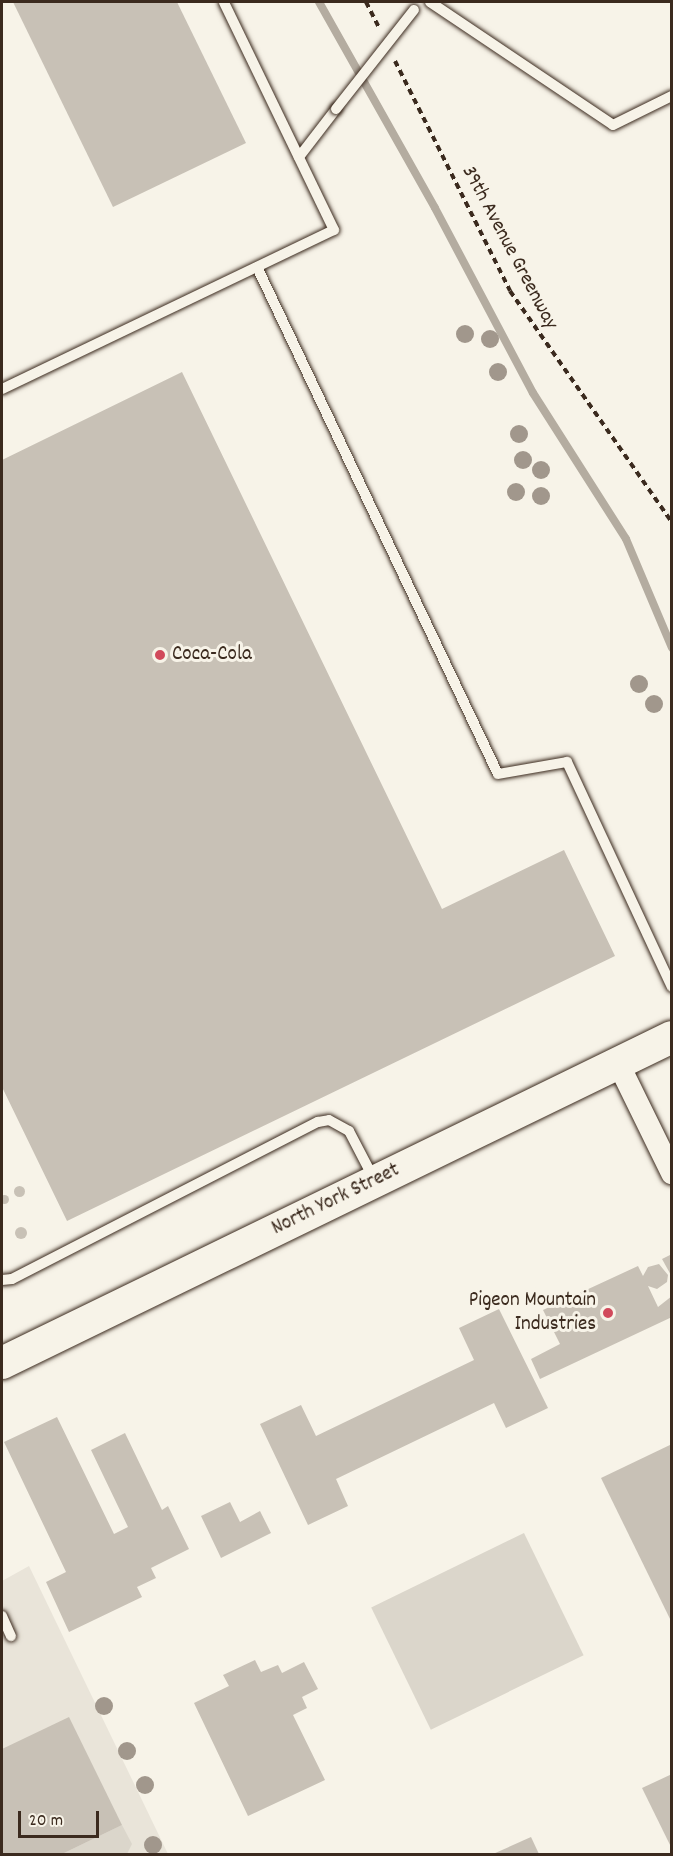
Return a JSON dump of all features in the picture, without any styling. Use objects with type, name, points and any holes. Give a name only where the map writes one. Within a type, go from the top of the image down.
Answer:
[{"type":"main road","name":"North York Street","points":[[2,1363],[672,1037]]},
{"type":"street","points":[[618,1064],[672,1173]]},
{"type":"lane","points":[[2,389],[334,230],[224,2]]},
{"type":"lane","points":[[430,2],[613,125],[672,96]]},
{"type":"lane","points":[[299,157],[417,6]]},
{"type":"lane","points":[[257,267],[498,774],[567,762],[672,987]]},
{"type":"lane","points":[[2,1280],[12,1279],[318,1122],[329,1120],[349,1131],[375,1181]]},
{"type":"lane","points":[[2,1616],[11,1636]]},
{"type":"path","points":[[366,2],[381,32]]},
{"type":"path","name":"39th Avenue Greenway","points":[[391,52],[510,291],[540,339],[672,522]]},
{"type":"shaded area","points":[[524,1533],[584,1655],[431,1730],[371,1608]]},
{"type":"shaded area","points":[[29,1566],[168,1854],[2,1854],[2,1581]]},
{"type":"shaded area","points":[[122,1825],[132,1844],[127,1854],[62,1854]]},
{"type":"building","points":[[13,2],[177,2],[246,143],[113,207]]},
{"type":"building","name":"Coca-Cola","points":[[182,372],[442,909],[564,850],[615,956],[67,1221],[2,1087],[2,460]]},
{"type":"building","points":[[19,1185],[25,1191],[19,1197],[13,1191]]},
{"type":"building","points":[[4,1195],[8,1199],[4,1203],[0,1199]]},
{"type":"building","points":[[23,1227],[27,1233],[23,1239],[19,1239],[15,1231]]},
{"type":"building","points":[[672,1254],[672,1277],[662,1259]]},
{"type":"building","name":"Pigeon Mountain Industries","points":[[659,1264],[668,1275],[667,1282],[657,1289],[648,1286],[658,1307],[672,1296],[672,1317],[540,1379],[531,1359],[560,1344],[543,1310],[638,1266],[643,1276],[648,1267]]},
{"type":"building","points":[[499,1309],[548,1408],[506,1428],[494,1403],[336,1479],[348,1506],[308,1525],[260,1424],[301,1405],[316,1436],[474,1360],[459,1328]]},
{"type":"building","points":[[57,1417],[114,1534],[128,1527],[91,1450],[125,1433],[162,1510],[168,1506],[189,1549],[151,1568],[156,1578],[137,1587],[142,1597],[69,1632],[46,1582],[66,1572],[4,1442]]},
{"type":"building","points":[[672,1444],[672,1623],[601,1478]]},
{"type":"building","points":[[230,1502],[240,1522],[260,1511],[271,1533],[221,1558],[201,1516]]},
{"type":"building","points":[[255,1660],[261,1672],[278,1665],[282,1673],[304,1662],[318,1689],[302,1697],[307,1708],[293,1715],[325,1780],[248,1816],[194,1703],[229,1686],[223,1675]]},
{"type":"building","points":[[69,1717],[122,1825],[62,1854],[2,1854],[2,1749]]},
{"type":"building","points":[[672,1774],[672,1849],[642,1788]]},
{"type":"building","points":[[531,1837],[539,1854],[493,1854]]},
{"type":"waterway","points":[[319,2],[435,208],[533,393],[626,539],[672,648]]},
{"type":"place","name":"Coca-Cola","points":[[160,655]]},
{"type":"place","name":"Pigeon Mountain Industries","points":[[608,1313]]}]
